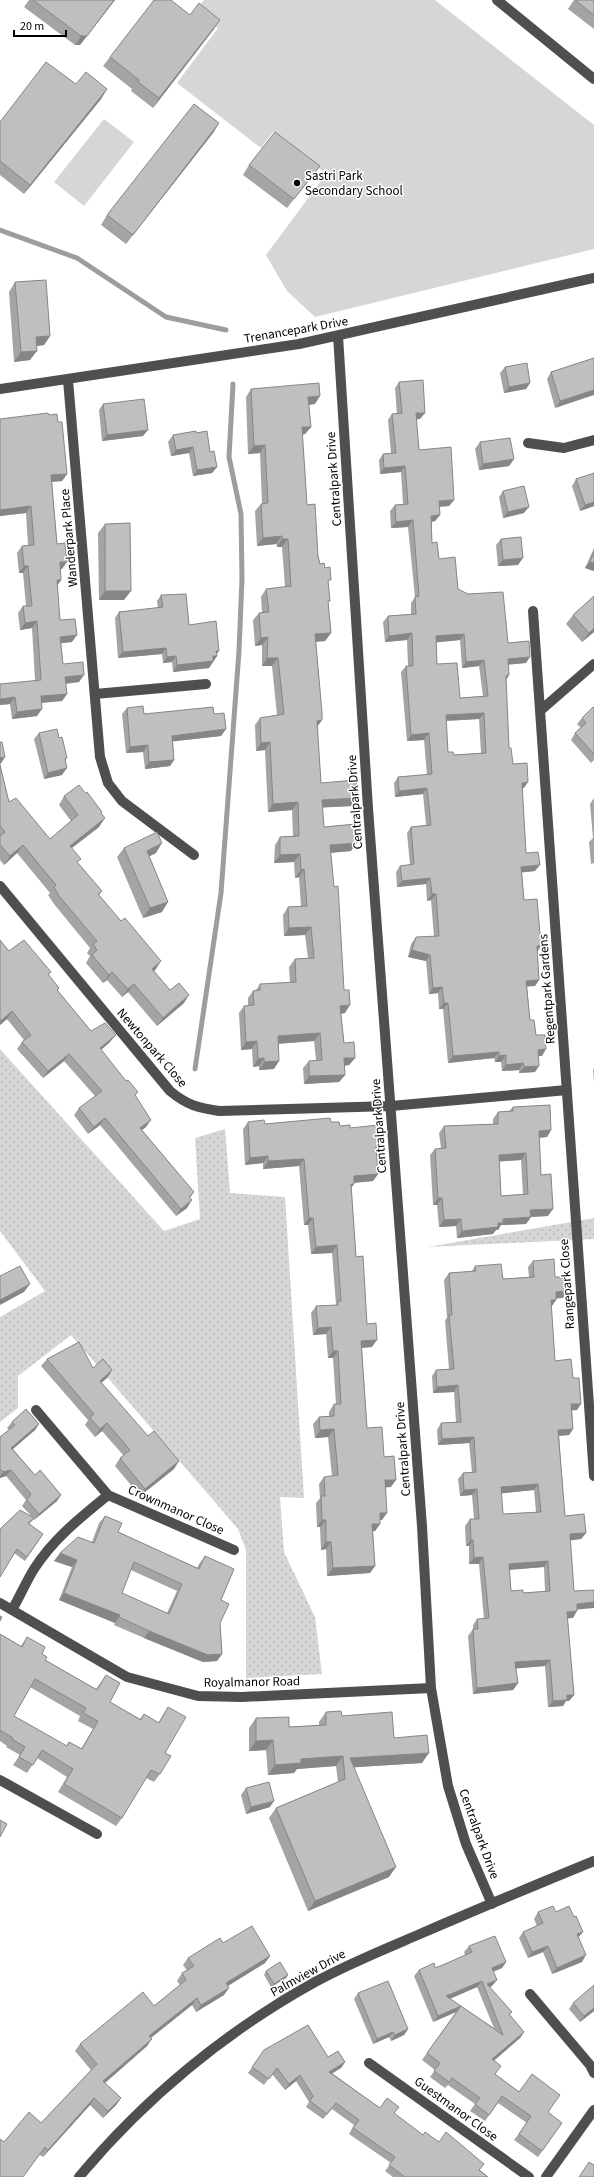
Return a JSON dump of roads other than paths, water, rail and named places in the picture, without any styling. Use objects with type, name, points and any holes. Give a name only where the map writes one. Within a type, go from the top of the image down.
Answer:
[{"type":"street","points":[[497,0],[594,79]]},
{"type":"street","name":"Trenancepark Drive","points":[[0,390],[338,336],[594,278]]},
{"type":"street","name":"Centralpark Drive","points":[[338,336],[368,808],[422,1526],[431,1688],[448,1786],[466,1844],[492,1904]]},
{"type":"street","name":"Wanderpark Place","points":[[68,380],[100,757],[108,783],[122,801],[194,855]]},
{"type":"street","points":[[528,443],[564,448],[594,440]]},
{"type":"street","name":"Regentpark Gardens","points":[[533,611],[567,1090]]},
{"type":"street","points":[[541,710],[594,664]]},
{"type":"street","points":[[95,694],[206,684]]},
{"type":"street","name":"Newtonpark Close","points":[[0,886],[170,1091],[183,1102],[201,1108],[219,1110],[391,1106]]},
{"type":"street","points":[[391,1106],[567,1090]]},
{"type":"street","name":"Rangepark Close","points":[[567,1090],[594,1476]]},
{"type":"street","name":"Crownmanor Close","points":[[36,1410],[108,1495],[234,1550]]},
{"type":"street","name":"Crownmanor Close","points":[[12,1610],[34,1569],[51,1546],[76,1520],[108,1495]]},
{"type":"street","name":"Royalmanor Road","points":[[0,1603],[127,1677],[198,1696],[242,1697],[431,1688]]},
{"type":"street","points":[[0,1780],[97,1834]]},
{"type":"street","name":"Palmview Drive","points":[[79,2177],[100,2152],[150,2102],[191,2067],[281,2002],[360,1960],[594,1861]]},
{"type":"street","points":[[530,1994],[590,2065],[594,2073]]},
{"type":"street","name":"Guestmanor Close","points":[[369,2063],[529,2177]]},
{"type":"street","points":[[546,2177],[594,2110]]},
{"type":"waterway","points":[[0,230],[77,258],[166,317],[226,330]]},
{"type":"waterway","points":[[195,1069],[221,893],[239,651],[242,579],[241,514],[229,457],[233,384]]},
{"type":"place","name":"Sastri Park Secondary School","points":[[297,183]]}]
